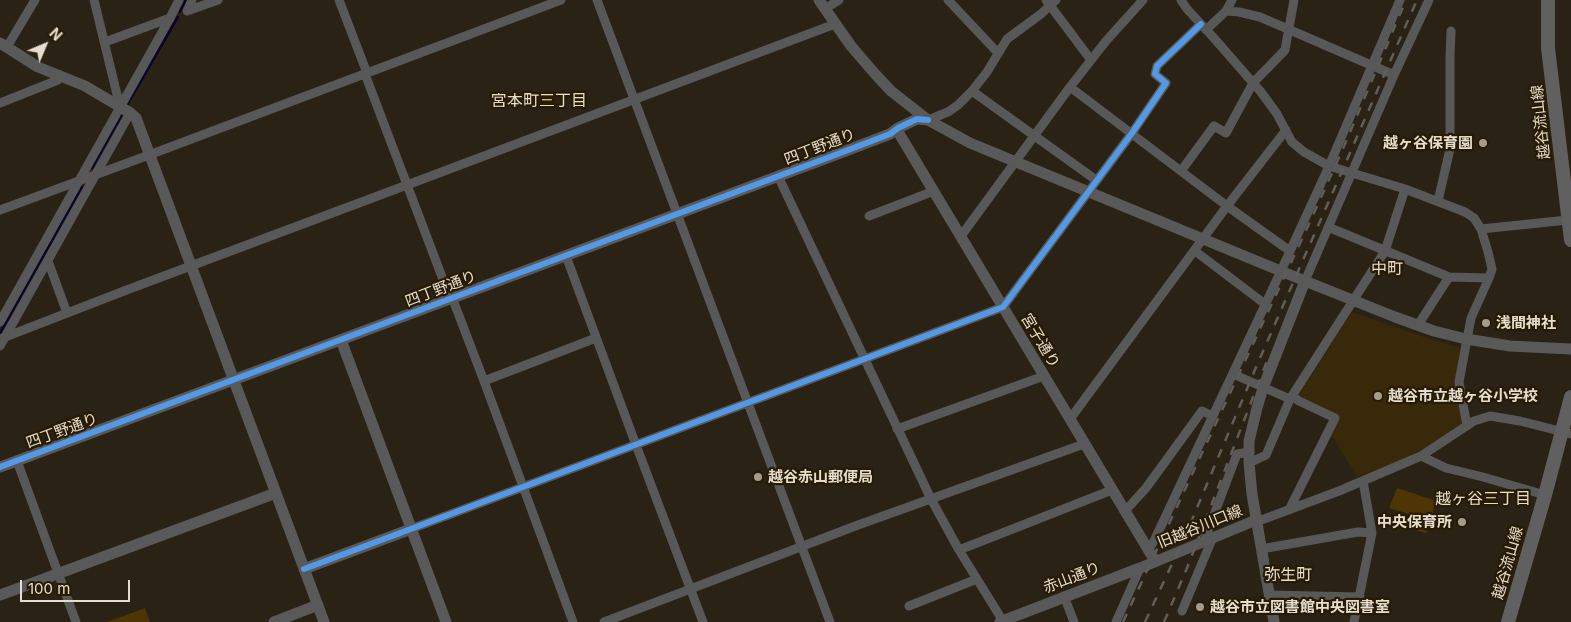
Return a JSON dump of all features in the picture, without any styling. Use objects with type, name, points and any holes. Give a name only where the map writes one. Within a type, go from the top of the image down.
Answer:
[{"type":"main road","name":"越谷流山線","points":[[1548,0],[1548,48],[1571,240]]},
{"type":"main road","name":"越谷流山線","points":[[1508,622],[1545,495],[1567,433],[1571,397]]},
{"type":"street","points":[[35,0],[3,45],[38,67],[85,86],[136,118],[324,622]]},
{"type":"street","points":[[94,0],[126,111]]},
{"type":"street","points":[[0,346],[2,338],[96,175],[179,0]]},
{"type":"street","points":[[192,0],[187,11],[218,0]]},
{"type":"street","points":[[339,0],[450,298],[453,300],[524,486],[573,622]]},
{"type":"street","points":[[0,210],[561,0]]},
{"type":"street","points":[[597,0],[830,622]]},
{"type":"street","points":[[839,0],[822,5],[851,46],[876,76],[898,97],[928,120],[970,143],[1014,163],[1354,301],[1418,325],[1466,339],[1510,346],[1571,349]]},
{"type":"street","points":[[948,0],[998,53]]},
{"type":"street","points":[[961,236],[1070,87],[1106,41],[1144,0]]},
{"type":"street","points":[[1182,0],[1187,9],[1253,82],[1277,114],[1292,142],[1304,152],[1329,166],[1405,189],[1465,212],[1474,218],[1481,229],[1492,269],[1471,318],[1459,382],[1467,426]]},
{"type":"street","points":[[304,569],[1003,307],[1132,133],[1166,83],[1155,74],[1157,66],[1226,11],[1232,0]]},
{"type":"street","points":[[1181,171],[1214,126],[1226,133],[1253,82],[1285,50],[1294,0]]},
{"type":"street","points":[[1148,550],[1154,542],[1266,304],[1329,166],[1400,0]]},
{"type":"street","points":[[1274,622],[1256,521],[1249,458],[1252,427],[1264,388],[1305,281],[1394,75],[1429,0]]},
{"type":"street","points":[[1051,2],[1092,60]]},
{"type":"street","name":"四丁野通り","points":[[0,467],[895,134],[948,112],[972,91],[993,63],[1007,39],[1051,2]]},
{"type":"street","points":[[1226,11],[1260,17],[1394,75]]},
{"type":"street","points":[[105,42],[170,18]]},
{"type":"street","points":[[2,338],[835,24]]},
{"type":"street","points":[[1438,201],[1450,149],[1451,31]]},
{"type":"street","points":[[0,103],[58,80],[60,76]]},
{"type":"street","points":[[1070,87],[1227,206],[1290,251]]},
{"type":"street","points":[[972,91],[1096,180]]},
{"type":"street","points":[[0,322],[80,180],[126,111]]},
{"type":"street","points":[[1070,418],[1227,206],[1286,130]]},
{"type":"street","name":"宮子通り","points":[[895,134],[934,191],[1155,562]]},
{"type":"street","points":[[778,176],[866,359],[930,499],[1001,621]]},
{"type":"street","points":[[1182,611],[1209,539],[1237,454],[1249,458],[1266,454],[1291,397],[1354,301],[1384,251],[1405,189]]},
{"type":"street","points":[[869,216],[934,191]]},
{"type":"street","points":[[1481,229],[1568,220]]},
{"type":"street","points":[[1328,227],[1449,277],[1489,278]]},
{"type":"street","points":[[1195,251],[1266,304]]},
{"type":"street","points":[[566,256],[702,622]]},
{"type":"street","points":[[48,261],[67,313]]},
{"type":"street","points":[[1418,325],[1449,277]]},
{"type":"street","points":[[484,381],[596,338]]},
{"type":"street","points":[[341,340],[446,622]]},
{"type":"street","points":[[1233,374],[1264,388],[1291,397],[1335,418],[1289,510]]},
{"type":"street","points":[[897,429],[1044,376]]},
{"type":"street","points":[[1125,511],[1146,488],[1202,411],[1213,416]]},
{"type":"street","points":[[1256,521],[1289,510],[1421,456],[1467,426],[1490,416],[1567,433]]},
{"type":"street","points":[[604,622],[803,546],[1084,444]]},
{"type":"street","points":[[1421,456],[1446,468],[1545,495]]},
{"type":"street","points":[[17,461],[76,622]]},
{"type":"street","points":[[1354,622],[1372,533],[1362,481]]},
{"type":"street","points":[[959,550],[1112,490]]},
{"type":"street","points":[[0,595],[276,493]]},
{"type":"street","name":"旧越谷川口線","points":[[1155,562],[1256,521]]},
{"type":"street","points":[[1261,549],[1358,532],[1372,533]]},
{"type":"street","name":"赤山通り","points":[[1001,621],[1155,562]]},
{"type":"street","points":[[1116,622],[1140,568]]},
{"type":"street","points":[[908,606],[977,579]]},
{"type":"street","points":[[1270,595],[1360,597]]},
{"type":"street","points":[[1064,596],[1074,622]]},
{"type":"street","points":[[274,622],[318,605]]},
{"type":"shaded area","name":"越谷市立越ヶ谷小学校","points":[[1352,312],[1461,348],[1455,384],[1463,425],[1397,462],[1357,477],[1331,434],[1338,417],[1300,398],[1300,393]]},
{"type":"shaded area","points":[[1397,488],[1436,501],[1426,533],[1405,527],[1409,514],[1389,508]]},
{"type":"shaded area","points":[[145,608],[150,622],[107,622]]},
{"type":"waterway","points":[[180,12],[186,0]]},
{"type":"waterway","points":[[127,105],[178,17]]},
{"type":"waterway","points":[[92,168],[121,116]]},
{"type":"waterway","points":[[0,333],[82,187]]},
{"type":"railway","points":[[1123,622],[1303,237],[1406,0]]},
{"type":"railway","points":[[1145,622],[1186,534],[1257,365],[1417,0]]},
{"type":"railway","points":[[1164,622],[1187,568],[1267,361]]},
{"type":"cycle path","points":[[304,569],[1003,307],[1132,133],[1166,83],[1155,74],[1157,66],[1201,24]]},
{"type":"cycle path","points":[[0,467],[835,155],[890,134],[917,119],[928,120]]},
{"type":"place","name":"越ヶ谷保育園","points":[[1483,143]]},
{"type":"place","name":"浅間神社","points":[[1486,323]]},
{"type":"place","name":"越谷市立越ヶ谷小学校","points":[[1378,396]]},
{"type":"place","name":"越谷赤山郵便局","points":[[758,477]]},
{"type":"place","name":"中央保育所","points":[[1462,522]]},
{"type":"place","name":"越谷市立図書館中央図書室","points":[[1200,607]]},
{"type":"district","name":"宮本町三丁目","points":[[539,101]]},
{"type":"district","name":"中町","points":[[1387,269]]},
{"type":"district","name":"越ヶ谷三丁目","points":[[1483,499]]},
{"type":"district","name":"弥生町","points":[[1288,575]]}]
